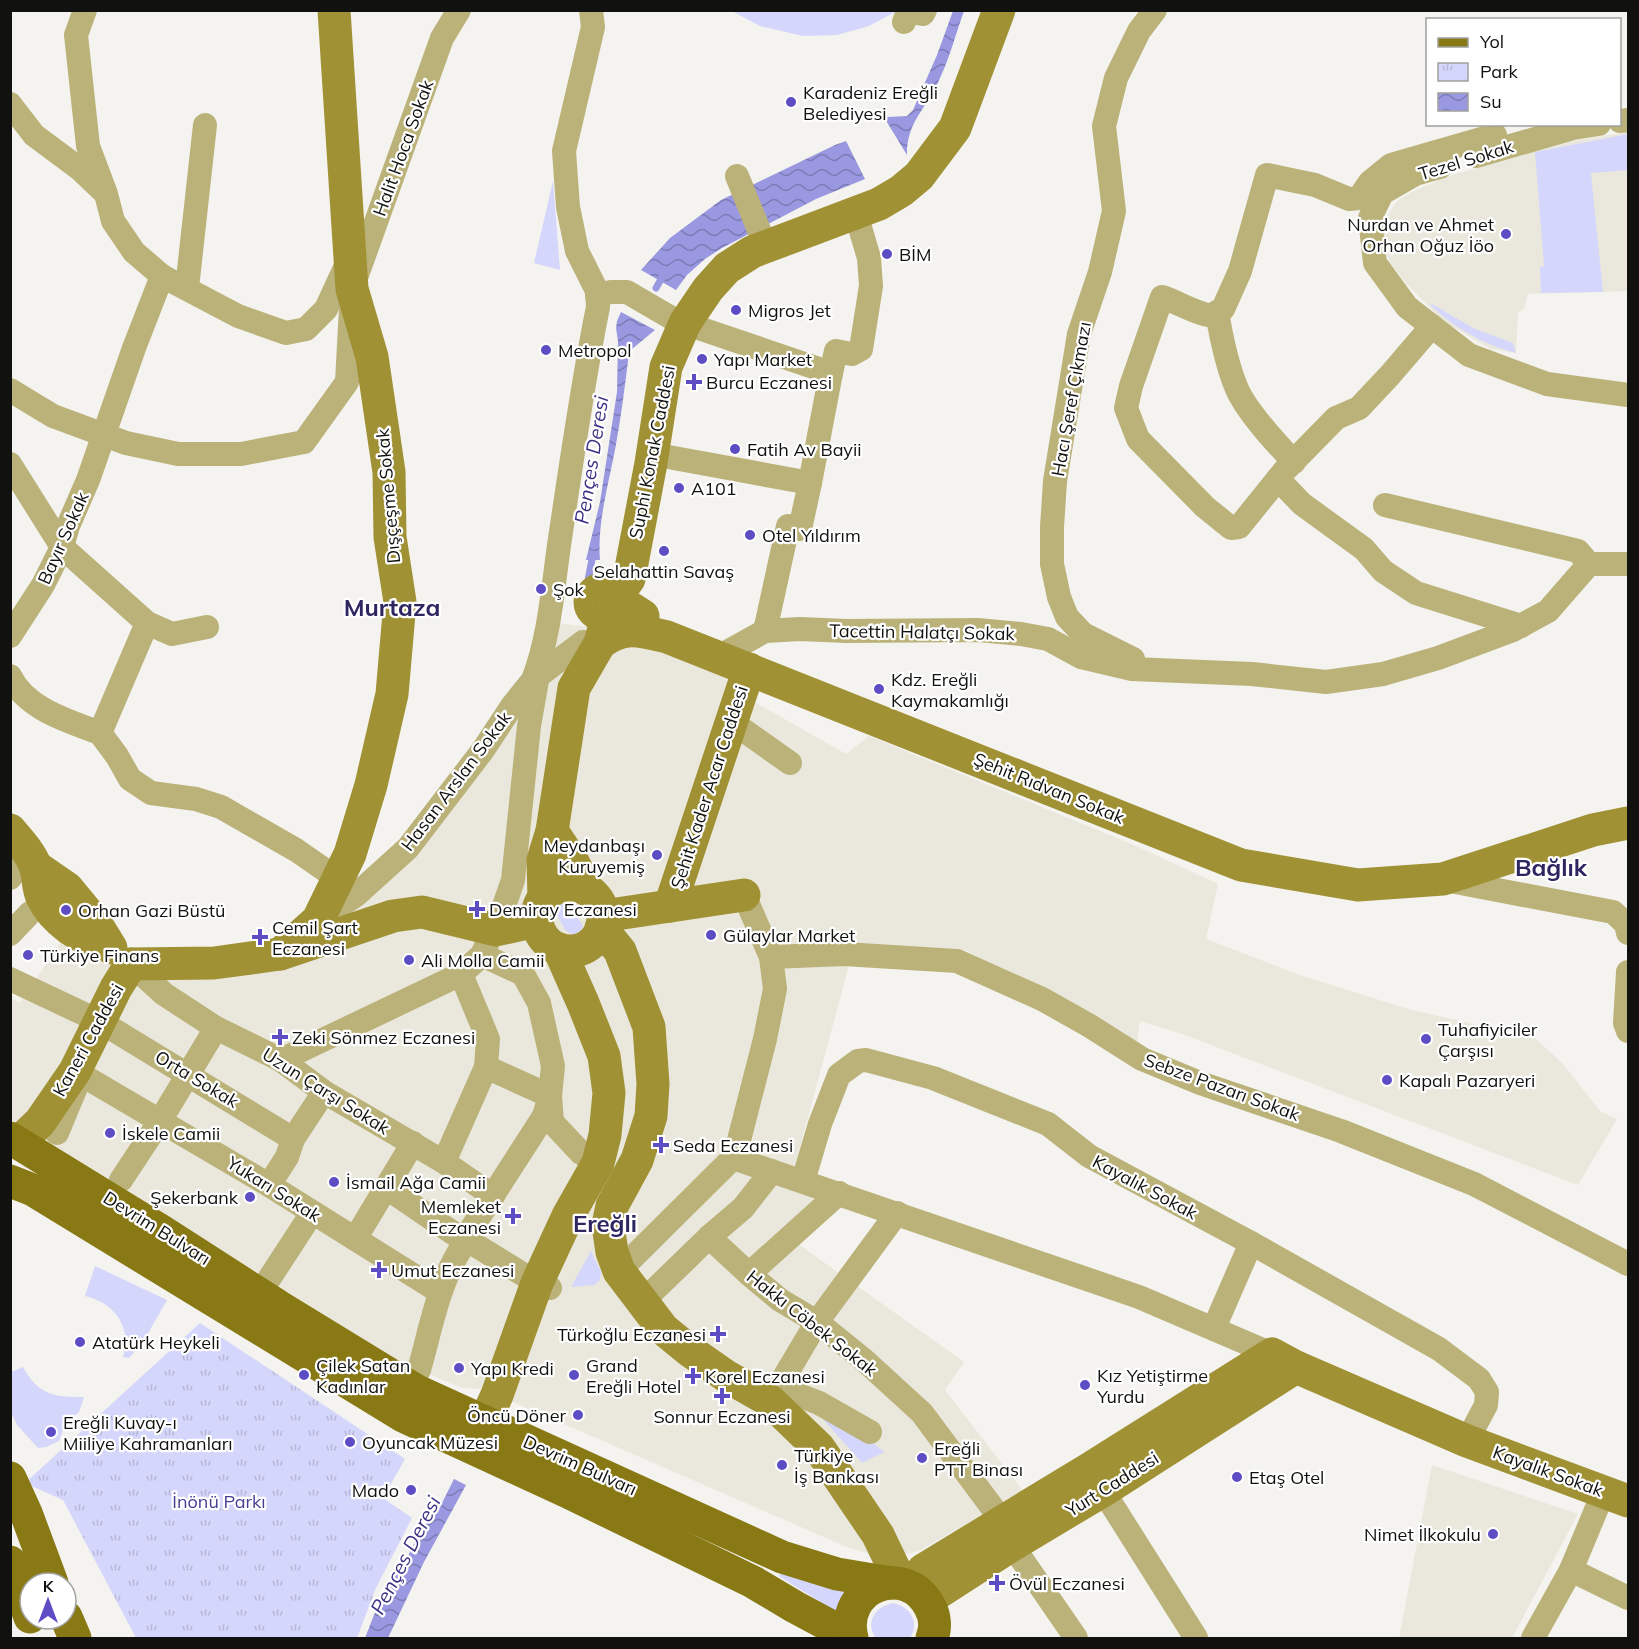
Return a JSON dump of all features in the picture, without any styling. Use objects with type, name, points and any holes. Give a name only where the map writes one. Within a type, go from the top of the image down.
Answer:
[{"type":"main road","name":"Devrim Bulvarı","points":[[15,1140],[417,1391],[782,1557],[837,1574],[921,1608]]},
{"type":"main road","name":"Devrim Bulvarı","points":[[10,1181],[33,1190],[403,1416],[568,1492],[743,1577],[852,1638]]},
{"type":"main road","points":[[10,1478],[48,1571]]},
{"type":"main road","points":[[10,1562],[18,1584]]},
{"type":"main road","points":[[852,1638],[850,1624],[852,1611],[867,1591],[878,1585],[921,1608]]},
{"type":"street","points":[[85,10],[76,35],[88,146],[106,194],[113,221],[134,252],[162,276],[238,316],[286,333],[306,329],[326,309],[351,273]]},
{"type":"street","name":"Dışçeşme Sokak","points":[[280,954],[318,920],[350,854],[371,785],[392,694],[400,602],[390,537],[389,472],[372,357],[351,273],[334,10]]},
{"type":"street","name":"Halit Hoca Sokak","points":[[351,273],[442,38],[459,10]]},
{"type":"street","name":"Hasan Arslan Sokak","points":[[493,930],[513,880],[536,677],[549,617],[562,523],[598,307],[597,295],[577,251],[568,207],[564,151],[593,27],[591,10]]},
{"type":"street","points":[[904,22],[908,11],[923,14],[925,10]]},
{"type":"street","name":"Suphi Konak Caddesi","points":[[541,909],[543,860],[552,831],[574,688],[609,611],[652,454],[666,367],[685,323],[727,268],[752,252],[856,214],[901,191],[919,176],[955,128],[999,10]]},
{"type":"street","name":"Hacı Şeref Çıkmazı","points":[[1155,10],[1139,32],[1116,78],[1104,126],[1114,211],[1100,272],[1079,334],[1055,482],[1052,564],[1059,597],[1067,617],[1083,634],[1122,655],[1163,672]]},
{"type":"street","points":[[10,104],[34,135],[81,170],[106,194]]},
{"type":"street","points":[[187,288],[205,125]]},
{"type":"street","name":"Tezel Sokak","points":[[1586,126],[1415,174],[1382,193],[1370,218],[1375,263],[1407,307],[1469,355],[1547,384],[1629,395]]},
{"type":"street","points":[[1432,326],[1359,408],[1336,418],[1286,471],[1239,527],[1231,528],[1205,507],[1137,439],[1126,408],[1131,386],[1162,297],[1199,313],[1212,316],[1223,309],[1240,271],[1267,175],[1316,185],[1349,199],[1359,198],[1370,182],[1391,165],[1495,135]]},
{"type":"street","points":[[737,176],[761,235]]},
{"type":"street","points":[[765,631],[788,526],[800,529],[836,351],[852,354],[861,349],[871,286],[869,258],[856,214]]},
{"type":"street","points":[[10,390],[53,416],[126,443],[178,454],[241,454],[304,442],[347,382],[351,273]]},
{"type":"street","name":"Bayır Sokak","points":[[10,636],[43,585],[62,547],[162,276]]},
{"type":"street","points":[[597,295],[627,292],[675,320],[831,373]]},
{"type":"street","points":[[1217,312],[1237,389],[1278,445],[1286,471],[1302,504],[1364,549],[1383,571],[1416,593],[1521,626]]},
{"type":"street","points":[[652,454],[810,483]]},
{"type":"street","points":[[10,464],[62,547],[147,623],[172,634],[207,627]]},
{"type":"street","points":[[1385,505],[1578,551],[1589,564],[1629,564]]},
{"type":"street","name":"Tacettin Halatçı Sokak","points":[[718,657],[765,631],[938,629],[1020,634],[1048,639],[1081,657],[1132,669],[1252,674],[1326,682],[1383,674],[1438,658],[1521,626],[1548,611],[1589,564]]},
{"type":"street","points":[[549,617],[553,632],[609,611]]},
{"type":"street","name":"Hasan Arslan Sokak","points":[[318,920],[356,895],[408,848],[483,750],[512,706],[536,677],[609,611]]},
{"type":"street","name":"Şehit Rıdvan Sokak","points":[[609,611],[667,637],[1241,865],[1358,885],[1443,879],[1593,830],[1629,823]]},
{"type":"street","points":[[100,733],[147,623]]},
{"type":"street","name":"Şehit Kader Acar Caddesi","points":[[670,906],[699,812],[732,722],[748,669]]},
{"type":"street","points":[[10,676],[15,684],[43,709],[100,733],[130,779],[151,793],[196,798],[220,807],[296,850],[338,879]]},
{"type":"street","points":[[732,722],[790,763]]},
{"type":"street","points":[[10,830],[23,868],[68,888],[119,955],[214,963],[280,954],[393,916],[422,912],[493,930],[539,1002],[553,1066],[550,1096],[552,1122],[581,1153],[598,1163]]},
{"type":"street","points":[[552,831],[574,864],[596,919],[584,1002]]},
{"type":"street","points":[[1443,879],[1612,912],[1626,924],[1629,933]]},
{"type":"street","points":[[281,1060],[461,974],[493,930],[541,909],[552,891],[570,885],[620,951],[649,1027],[653,1084],[651,1116],[637,1161],[612,1206],[608,1225],[612,1252],[619,1271],[663,1329],[690,1352],[726,1376],[774,1394],[819,1403],[870,1432]]},
{"type":"street","points":[[559,949],[577,950],[596,919],[744,895],[771,957],[775,989],[736,1155],[619,1271]]},
{"type":"street","points":[[484,1423],[543,1286],[568,1216],[598,1163],[609,1094],[604,1056],[584,1002],[559,949],[544,938],[541,909]]},
{"type":"street","points":[[10,934],[30,913]]},
{"type":"street","name":"Sebze Pazarı Sokak","points":[[771,957],[844,954],[957,961],[1042,999],[1142,1059],[1200,1083],[1341,1131],[1474,1184],[1629,1264]]},
{"type":"street","name":"Kaneri Caddesi","points":[[15,1140],[40,1122],[78,1073],[99,1021],[119,955]]},
{"type":"street","name":"Uzun Çarşı Sokak","points":[[119,955],[165,994],[216,1028],[281,1060],[324,1092],[444,1162],[493,1196]]},
{"type":"street","points":[[1629,972],[1625,1023],[1629,1031]]},
{"type":"street","points":[[444,1162],[486,1067],[488,1039],[461,974]]},
{"type":"street","name":"Orta Sokak","points":[[10,978],[99,1021],[189,1073],[294,1139]]},
{"type":"street","points":[[121,1180],[160,1121],[216,1028]]},
{"type":"street","name":"Kayalık Sokak","points":[[803,1182],[820,1124],[839,1075],[858,1061],[866,1060],[933,1077],[1048,1124],[1089,1156],[1251,1243],[1439,1349],[1479,1379],[1486,1392],[1486,1405],[1467,1441]]},
{"type":"street","points":[[486,1067],[550,1096]]},
{"type":"street","points":[[57,1133],[78,1073]]},
{"type":"street","name":"Yukarı Sokak","points":[[78,1073],[269,1185],[440,1292]]},
{"type":"street","points":[[269,1185],[287,1157],[294,1139],[324,1092]]},
{"type":"street","points":[[420,1370],[440,1292],[451,1264],[544,1116],[550,1096]]},
{"type":"street","points":[[355,1239],[413,1143]]},
{"type":"street","name":"Kayalık Sokak","points":[[736,1155],[741,1161],[1139,1297],[1467,1441],[1616,1496]]},
{"type":"street","points":[[642,1302],[743,1208],[772,1171]]},
{"type":"street","points":[[387,1188],[465,1240],[543,1286]]},
{"type":"street","points":[[748,1274],[839,1193]]},
{"type":"street","points":[[269,1279],[312,1213]]},
{"type":"street","points":[[774,1394],[817,1322],[897,1213]]},
{"type":"street","name":"Hakkı Cöbek Sokak","points":[[710,1237],[748,1274],[780,1300],[817,1322],[864,1360],[922,1413],[1008,1533],[1076,1638]]},
{"type":"street","points":[[1214,1328],[1251,1243]]},
{"type":"street","name":"Yurt Caddesi","points":[[921,1608],[1008,1533],[1096,1480],[1284,1360]]},
{"type":"street","points":[[774,1394],[819,1448],[878,1535],[921,1608]]},
{"type":"street","points":[[1096,1480],[1196,1638]]},
{"type":"street","points":[[1533,1638],[1616,1496]]},
{"type":"street","points":[[1571,1570],[1629,1598]]},
{"type":"shaded area","name":"Nurdan ve Ahmet Orhan Oğuz İöo","points":[[1628,132],[1628,291],[1528,294],[1524,309],[1518,312],[1516,353],[1491,349],[1443,321],[1405,282],[1390,262],[1384,247],[1383,222],[1397,201],[1412,192],[1449,176],[1571,141]]},
{"type":"shaded area","points":[[559,623],[667,639],[718,657],[742,695],[846,754],[869,736],[1134,845],[1218,884],[1206,939],[1300,975],[1408,1009],[1535,1038],[1563,1064],[1601,1112],[1617,1119],[1578,1185],[1185,1035],[1140,1021],[1137,1043],[965,950],[854,947],[790,1184],[838,1199],[794,1241],[964,1362],[945,1390],[1023,1491],[919,1551],[886,1558],[849,1548],[481,1388],[459,1387],[420,1370],[407,1375],[266,1288],[269,1279],[115,1188],[11,1119],[10,997],[20,1003],[65,936],[135,980],[227,953],[289,941],[357,897],[489,751]]},
{"type":"shaded area","name":"Nimet İlkokulu","points":[[1432,1465],[1578,1514],[1512,1638],[1399,1638]]},
{"type":"green space","points":[[732,11],[897,11],[869,26],[837,35],[803,36],[760,26]]},
{"type":"green space","points":[[1628,134],[1628,170],[1591,173],[1603,292],[1541,293],[1540,267],[1544,266],[1535,152]]},
{"type":"green space","points":[[553,181],[560,270],[534,263]]},
{"type":"green space","points":[[1432,304],[1475,329],[1513,343],[1516,353],[1492,345],[1459,328],[1430,305]]},
{"type":"green space","points":[[569,903],[583,926],[574,935],[566,931],[555,912],[561,904]]},
{"type":"green space","points":[[591,1251],[601,1272],[600,1280],[594,1285],[571,1287]]},
{"type":"green space","points":[[95,1266],[167,1300],[143,1342],[129,1358],[123,1357],[125,1336],[119,1318],[105,1304],[85,1296]]},
{"type":"green space","name":"İnönü Parkı","points":[[200,1323],[405,1459],[383,1498],[412,1518],[376,1588],[357,1638],[136,1638],[63,1500],[25,1483]]},
{"type":"green space","points":[[23,1367],[41,1389],[55,1395],[84,1397],[79,1412],[66,1423],[59,1441],[46,1447],[38,1448],[17,1425],[11,1412],[11,1372]]},
{"type":"green space","points":[[821,1417],[861,1433],[884,1452],[862,1463]]},
{"type":"green space","points":[[781,1572],[846,1589],[836,1612],[779,1576]]},
{"type":"green space","points":[[893,1603],[905,1608],[912,1616],[913,1632],[910,1638],[876,1638],[871,1626],[874,1616],[881,1607]]},
{"type":"water","points":[[953,11],[964,11],[944,70],[910,133],[907,155],[882,114],[888,117],[907,116],[913,110]]},
{"type":"water","points":[[846,141],[865,179],[816,199],[722,248],[687,275],[676,290],[641,270],[670,238],[721,200]]},
{"type":"water","points":[[621,312],[655,330],[629,353],[623,402],[602,519],[600,560],[586,560],[600,502],[617,392],[616,328]]},
{"type":"water","points":[[454,1479],[466,1485],[424,1562],[388,1638],[365,1638],[381,1597],[406,1560],[421,1530],[440,1507]]},
{"type":"waterway","name":"Pençes Deresi","points":[[656,288],[664,274]]},
{"type":"waterway","name":"Pençes Deresi","points":[[583,607],[593,554]]},
{"type":"place","name":"Karadeniz Ereğli Belediyesi","points":[[791,102]]},
{"type":"place","name":"Nurdan ve Ahmet Orhan Oğuz İöo","points":[[1506,234]]},
{"type":"place","name":"BİM","points":[[887,254]]},
{"type":"place","name":"Migros Jet","points":[[736,310]]},
{"type":"place","name":"Metropol","points":[[546,350]]},
{"type":"place","name":"Yapı Market","points":[[702,359]]},
{"type":"place","name":"Burcu Eczanesi","points":[[694,382]]},
{"type":"place","name":"Fatih Av Bayii","points":[[735,449]]},
{"type":"place","name":"A101","points":[[679,488]]},
{"type":"place","name":"Otel Yıldırım","points":[[750,535]]},
{"type":"place","name":"Selahattin Savaş","points":[[664,551]]},
{"type":"place","name":"Şok","points":[[541,589]]},
{"type":"place","name":"Kdz. Ereğli Kaymakamlığı","points":[[879,689]]},
{"type":"place","name":"Meydanbaşı Kuruyemiş","points":[[657,855]]},
{"type":"place","name":"Demiray Eczanesi","points":[[477,909]]},
{"type":"place","name":"Orhan Gazi Büstü","points":[[66,910]]},
{"type":"place","name":"Gülaylar Market","points":[[711,935]]},
{"type":"place","name":"Cemil Şart Eczanesi","points":[[260,937]]},
{"type":"place","name":"Türkiye Finans","points":[[28,955]]},
{"type":"place","name":"Ali Molla Camii","points":[[409,960]]},
{"type":"place","name":"Zeki Sönmez Eczanesi","points":[[280,1037]]},
{"type":"place","name":"Tuhafiyiciler Çarşısı","points":[[1426,1039]]},
{"type":"place","name":"Kapalı Pazaryeri","points":[[1387,1080]]},
{"type":"place","name":"İskele Camii","points":[[110,1133]]},
{"type":"place","name":"Seda Eczanesi","points":[[661,1145]]},
{"type":"place","name":"İsmail Ağa Camii","points":[[334,1182]]},
{"type":"place","name":"Şekerbank","points":[[250,1197]]},
{"type":"place","name":"Memleket Eczanesi","points":[[513,1216]]},
{"type":"place","name":"Umut Eczanesi","points":[[379,1270]]},
{"type":"place","name":"Türkoğlu Eczanesi","points":[[718,1334]]},
{"type":"place","name":"Atatürk Heykeli","points":[[80,1342]]},
{"type":"place","name":"Yapı Kredi","points":[[459,1368]]},
{"type":"place","name":"Çilek Satan Kadınlar","points":[[304,1375]]},
{"type":"place","name":"Grand Ereğli Hotel","points":[[574,1375]]},
{"type":"place","name":"Korel Eczanesi","points":[[693,1376]]},
{"type":"place","name":"Kız Yetiştirme Yurdu","points":[[1085,1385]]},
{"type":"place","name":"Sonnur Eczanesi","points":[[722,1396]]},
{"type":"place","name":"Öncü Döner","points":[[578,1415]]},
{"type":"place","name":"Ereğli Kuvay-ı Miiliye Kahramanları","points":[[51,1432]]},
{"type":"place","name":"Oyuncak Müzesi","points":[[350,1442]]},
{"type":"place","name":"Ereğli PTT Binası","points":[[922,1458]]},
{"type":"place","name":"Türkiye İş Bankası","points":[[782,1465]]},
{"type":"place","name":"Etaş Otel","points":[[1237,1477]]},
{"type":"place","name":"Mado","points":[[411,1490]]},
{"type":"place","name":"Nimet İlkokulu","points":[[1493,1534]]},
{"type":"place","name":"Övül Eczanesi","points":[[997,1583]]},
{"type":"district","name":"Murtaza","points":[[392,607]]},
{"type":"district","name":"Bağlık","points":[[1551,867]]},
{"type":"district","name":"Ereğli","points":[[605,1223]]}]
